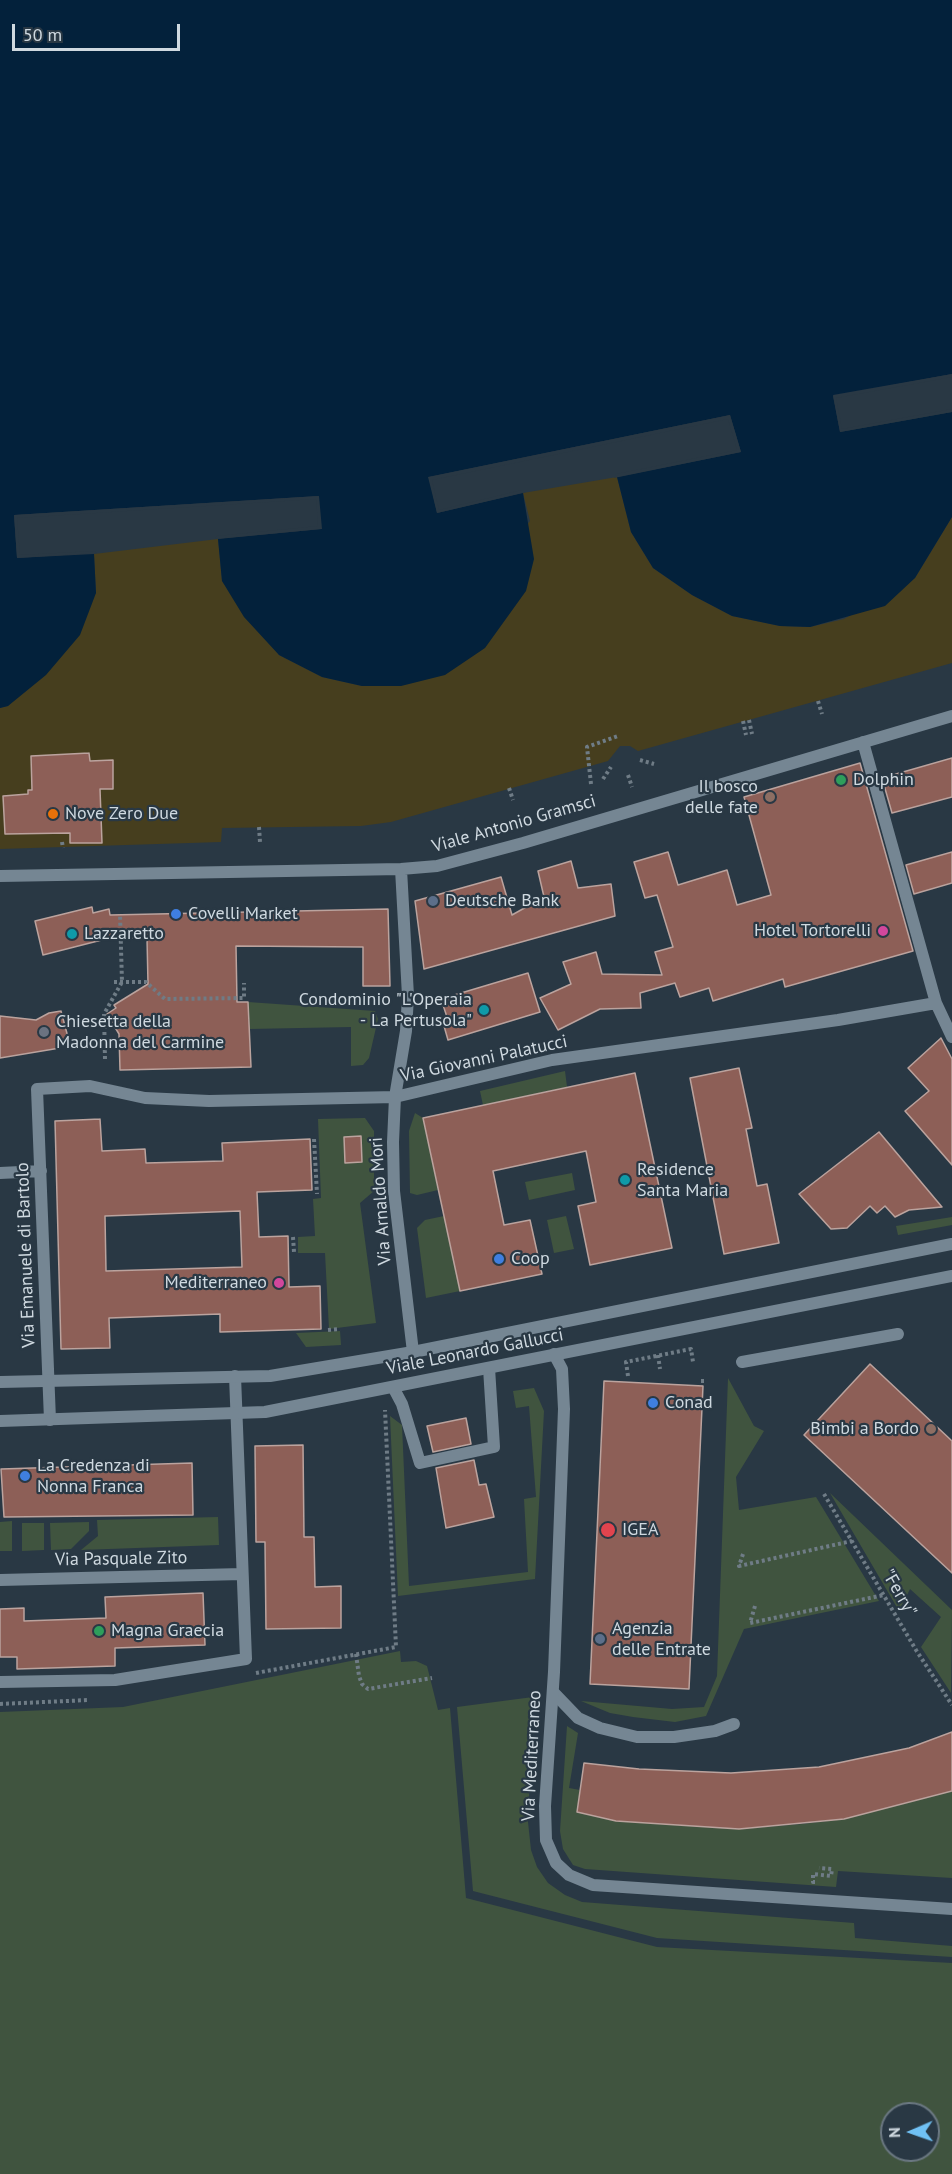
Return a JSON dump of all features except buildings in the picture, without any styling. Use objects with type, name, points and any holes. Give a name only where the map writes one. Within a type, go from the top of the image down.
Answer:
[{"type":"street","name":"Viale Antonio Gramsci","points":[[0,876],[400,869],[437,866],[523,843],[952,716]]},
{"type":"street","points":[[863,742],[936,1003],[952,1037]]},
{"type":"street","name":"Via Arnaldo Mori","points":[[400,869],[408,996],[406,1031],[395,1097],[394,1191],[413,1352]]},
{"type":"street","name":"Via Giovanni Palatucci","points":[[38,1089],[90,1086],[145,1098],[209,1101],[395,1097],[552,1060],[838,1020],[936,1003]]},
{"type":"street","name":"Via Emanuele di Bartolo","points":[[38,1089],[50,1420]]},
{"type":"street","points":[[0,1173],[41,1171]]},
{"type":"street","name":"Viale Leonardo Gallucci","points":[[0,1382],[270,1376],[413,1352],[952,1244]]},
{"type":"street","name":"Viale Leonardo Gallucci","points":[[0,1421],[265,1412],[952,1276]]},
{"type":"street","points":[[742,1362],[898,1334]]},
{"type":"street","name":"Via Mediterraneo","points":[[554,1354],[562,1370],[564,1408],[553,1692],[545,1806],[546,1840],[556,1863],[568,1875],[593,1885],[952,1909]]},
{"type":"street","points":[[393,1387],[402,1404],[420,1463],[494,1447],[489,1368]]},
{"type":"street","points":[[0,1682],[115,1680],[246,1659],[235,1376]]},
{"type":"street","name":"Via Pasquale Zito","points":[[0,1580],[242,1574]]},
{"type":"street","points":[[553,1692],[578,1718],[600,1728],[637,1737],[674,1737],[715,1731],[734,1724]]},
{"type":"path","points":[[818,701],[822,714]]},
{"type":"path","points":[[749,720],[752,734]]},
{"type":"path","points":[[743,721],[746,735]]},
{"type":"path","points":[[591,783],[587,747],[618,736]]},
{"type":"path","points":[[640,760],[654,765]]},
{"type":"path","points":[[603,779],[611,767]]},
{"type":"path","points":[[628,775],[632,787]]},
{"type":"path","points":[[509,788],[513,800]]},
{"type":"path","points":[[259,827],[260,842]]},
{"type":"path","points":[[105,1059],[104,1014],[122,982],[120,914]]},
{"type":"path","points":[[114,982],[146,982],[165,999],[244,998],[244,983]]},
{"type":"path","points":[[314,1139],[316,1194]]},
{"type":"path","points":[[294,1237],[294,1252]]},
{"type":"path","points":[[328,1330],[340,1329]]},
{"type":"path","points":[[625,1356],[691,1342]]},
{"type":"path","points":[[628,1376],[626,1362],[691,1349],[693,1362]]},
{"type":"path","points":[[658,1356],[660,1369]]},
{"type":"path","points":[[251,1674],[396,1647],[385,1406],[402,1404]]},
{"type":"path","name":"\"Ferry\"","points":[[824,1494],[952,1705]]},
{"type":"path","points":[[743,1554],[739,1566],[852,1541]]},
{"type":"path","points":[[755,1606],[750,1623],[884,1595]]},
{"type":"path","points":[[356,1654],[359,1676],[362,1684],[368,1689],[432,1678]]},
{"type":"path","points":[[0,1704],[100,1699]]},
{"type":"path","points":[[819,1868],[832,1869],[831,1876],[813,1874],[813,1882],[825,1883]]},
{"type":"green space","points":[[248,1002],[375,1011],[378,1019],[369,1058],[363,1065],[351,1066],[351,1027],[249,1029]]},
{"type":"green space","points":[[565,1071],[567,1087],[483,1105],[480,1091]]},
{"type":"green space","points":[[415,1113],[423,1118],[438,1190],[417,1195],[410,1193],[409,1131]]},
{"type":"green space","points":[[365,1118],[374,1131],[374,1191],[360,1203],[376,1323],[329,1329],[325,1253],[298,1253],[298,1237],[315,1236],[313,1199],[321,1198],[318,1119]]},
{"type":"green space","points":[[572,1173],[575,1190],[529,1200],[525,1182]]},
{"type":"green space","points":[[444,1216],[460,1291],[426,1298],[417,1228],[425,1220]]},
{"type":"green space","points":[[566,1216],[574,1249],[554,1253],[547,1220]]},
{"type":"green space","points":[[952,1217],[952,1225],[898,1235],[896,1226]]},
{"type":"green space","points":[[340,1331],[341,1345],[306,1347],[296,1333]]},
{"type":"green space","points":[[728,1378],[754,1426],[764,1431],[736,1477],[739,1510],[816,1497],[879,1601],[744,1629],[706,1716],[675,1722],[610,1713],[581,1701],[672,1709],[704,1707],[717,1676]]},
{"type":"green space","points":[[534,1388],[544,1411],[535,1579],[398,1596],[390,1416],[402,1425],[409,1586],[528,1572],[524,1499],[536,1497],[529,1406],[516,1408],[513,1391]]},
{"type":"green space","points":[[830,1493],[952,1610],[951,1693],[921,1647],[941,1617],[910,1589],[899,1611]]},
{"type":"green space","points":[[218,1517],[219,1545],[81,1550],[98,1536],[97,1520]]},
{"type":"green space","points":[[12,1521],[12,1551],[0,1551],[0,1522]]},
{"type":"green space","points":[[89,1522],[89,1531],[71,1549],[51,1550],[50,1523]]},
{"type":"green space","points":[[22,1523],[44,1523],[44,1550],[22,1551]]},
{"type":"green space","points":[[400,1651],[401,1662],[416,1661],[427,1666],[438,1710],[450,1708],[466,1898],[657,1947],[952,1963],[952,2174],[0,2174],[0,1712],[123,1707]]},
{"type":"green space","points":[[533,1697],[528,1822],[531,1850],[537,1867],[548,1883],[565,1895],[582,1902],[854,1923],[855,1938],[952,1946],[952,1957],[657,1938],[473,1891],[457,1707]]},
{"type":"green space","points":[[567,1726],[578,1733],[569,1788],[580,1790],[577,1812],[616,1821],[739,1829],[802,1824],[844,1819],[952,1791],[952,1878],[838,1871],[836,1887],[585,1869],[573,1865],[563,1849],[560,1831]]},
{"type":"sand","points":[[617,477],[631,532],[653,568],[692,595],[732,616],[780,626],[810,627],[844,619],[915,578],[952,517],[952,663],[638,751],[630,746],[620,746],[608,761],[391,822],[361,826],[222,828],[221,842],[0,849],[0,708],[8,706],[96,593],[94,554],[218,539],[222,581],[279,655],[322,677],[362,686],[401,686],[530,521],[523,493]]},
{"type":"water","points":[[0,0],[952,0],[952,374],[833,396],[840,432],[952,412],[952,517],[915,578],[885,606],[810,627],[780,626],[732,616],[692,595],[653,568],[631,532],[617,477],[741,452],[730,415],[429,477],[437,513],[523,493],[534,559],[526,591],[485,648],[445,675],[401,686],[362,686],[322,677],[279,655],[244,617],[222,581],[218,539],[321,529],[318,496],[14,515],[17,558],[94,554],[96,593],[80,635],[46,675],[8,706],[0,708]]},
{"type":"pier","points":[[952,374],[952,377],[836,398],[842,429],[952,409],[952,412],[840,432],[833,395]]},
{"type":"pier","points":[[730,415],[741,452],[614,478],[616,474],[737,450],[728,419],[432,480],[439,510],[522,490],[526,492],[437,513],[428,477]]},
{"type":"pier","points":[[319,496],[322,529],[215,539],[217,536],[318,526],[316,499],[17,518],[20,555],[94,551],[97,553],[17,558],[14,515]]},
{"type":"place","name":"Dolphin","points":[[841,780]]},
{"type":"place","name":"Il bosco delle fate","points":[[770,797]]},
{"type":"place","name":"Nove Zero Due","points":[[53,814]]},
{"type":"place","name":"Deutsche Bank","points":[[433,901]]},
{"type":"place","name":"Covelli Market","points":[[176,914]]},
{"type":"place","name":"Hotel Tortorelli","points":[[883,931]]},
{"type":"place","name":"Lazzaretto","points":[[72,934]]},
{"type":"place","name":"Condominio \"L'Operaia - La Pertusola\"","points":[[484,1010]]},
{"type":"place","name":"Chiesetta della Madonna del Carmine","points":[[44,1032]]},
{"type":"place","name":"Residence Santa Maria","points":[[625,1180]]},
{"type":"place","name":"Coop","points":[[499,1259]]},
{"type":"place","name":"Mediterraneo","points":[[279,1283]]},
{"type":"place","name":"Conad","points":[[653,1403]]},
{"type":"place","name":"Bimbi a Bordo","points":[[931,1429]]},
{"type":"place","name":"La Credenza di Nonna Franca","points":[[25,1476]]},
{"type":"place","name":"IGEA","points":[[608,1530]]},
{"type":"place","name":"Magna Graecia","points":[[99,1631]]},
{"type":"place","name":"Agenzia delle Entrate","points":[[600,1639]]}]
